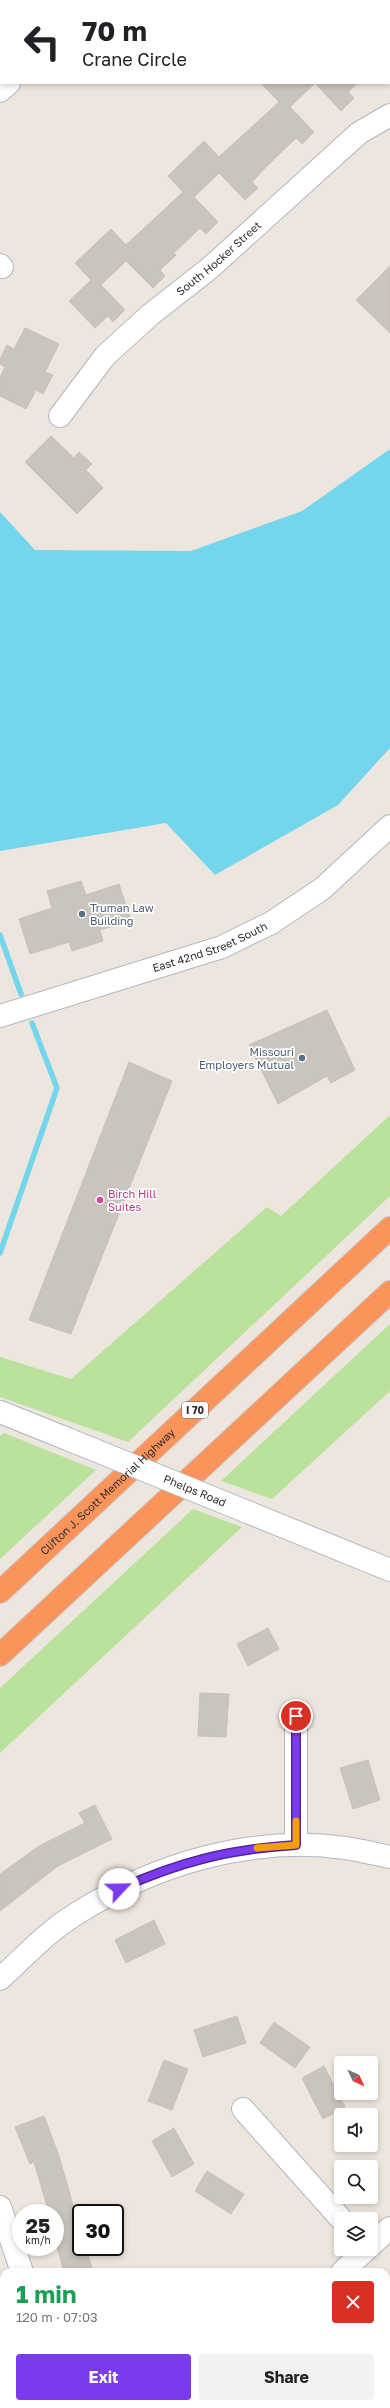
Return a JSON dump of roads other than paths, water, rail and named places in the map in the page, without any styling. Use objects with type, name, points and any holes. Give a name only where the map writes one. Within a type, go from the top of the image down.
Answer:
[{"type":"highway","name":"Clifton J. Scott Memorial Highway","points":[[0,1592],[390,1228]]},
{"type":"highway","points":[[0,1655],[390,1292]]},
{"type":"street","name":"South Hocker Street","points":[[60,416],[105,356],[150,314],[211,267],[359,133],[390,115]]},
{"type":"street","name":"East 42nd Street South","points":[[0,1016],[222,947],[271,923],[322,889],[390,826]]},
{"type":"street","name":"Phelps Road","points":[[0,1412],[390,1570]]},
{"type":"street","points":[[296,1716],[296,1845]]},
{"type":"street","points":[[0,1980],[75,1914],[158,1871],[210,1856],[264,1847],[296,1845],[345,1848],[390,1857]]},
{"type":"street","points":[[244,2109],[334,2212]]},
{"type":"street","points":[[0,2207],[21,2268]]},
{"type":"street","points":[[378,2239],[390,2228]]},
{"type":"street","points":[[346,2268],[359,2256]]},
{"type":"water","points":[[390,449],[390,748],[338,805],[215,875],[166,823],[0,851],[0,512],[35,550],[191,551],[302,511]]},
{"type":"waterway","points":[[0,935],[21,994]]},
{"type":"waterway","points":[[0,1253],[57,1088],[32,1023]]},
{"type":"place","name":"Truman Law Building","points":[[82,914]]},
{"type":"place","name":"Missouri Employers Mutual","points":[[302,1058]]},
{"type":"place","name":"Birch Hill Suites","points":[[100,1200]]}]
